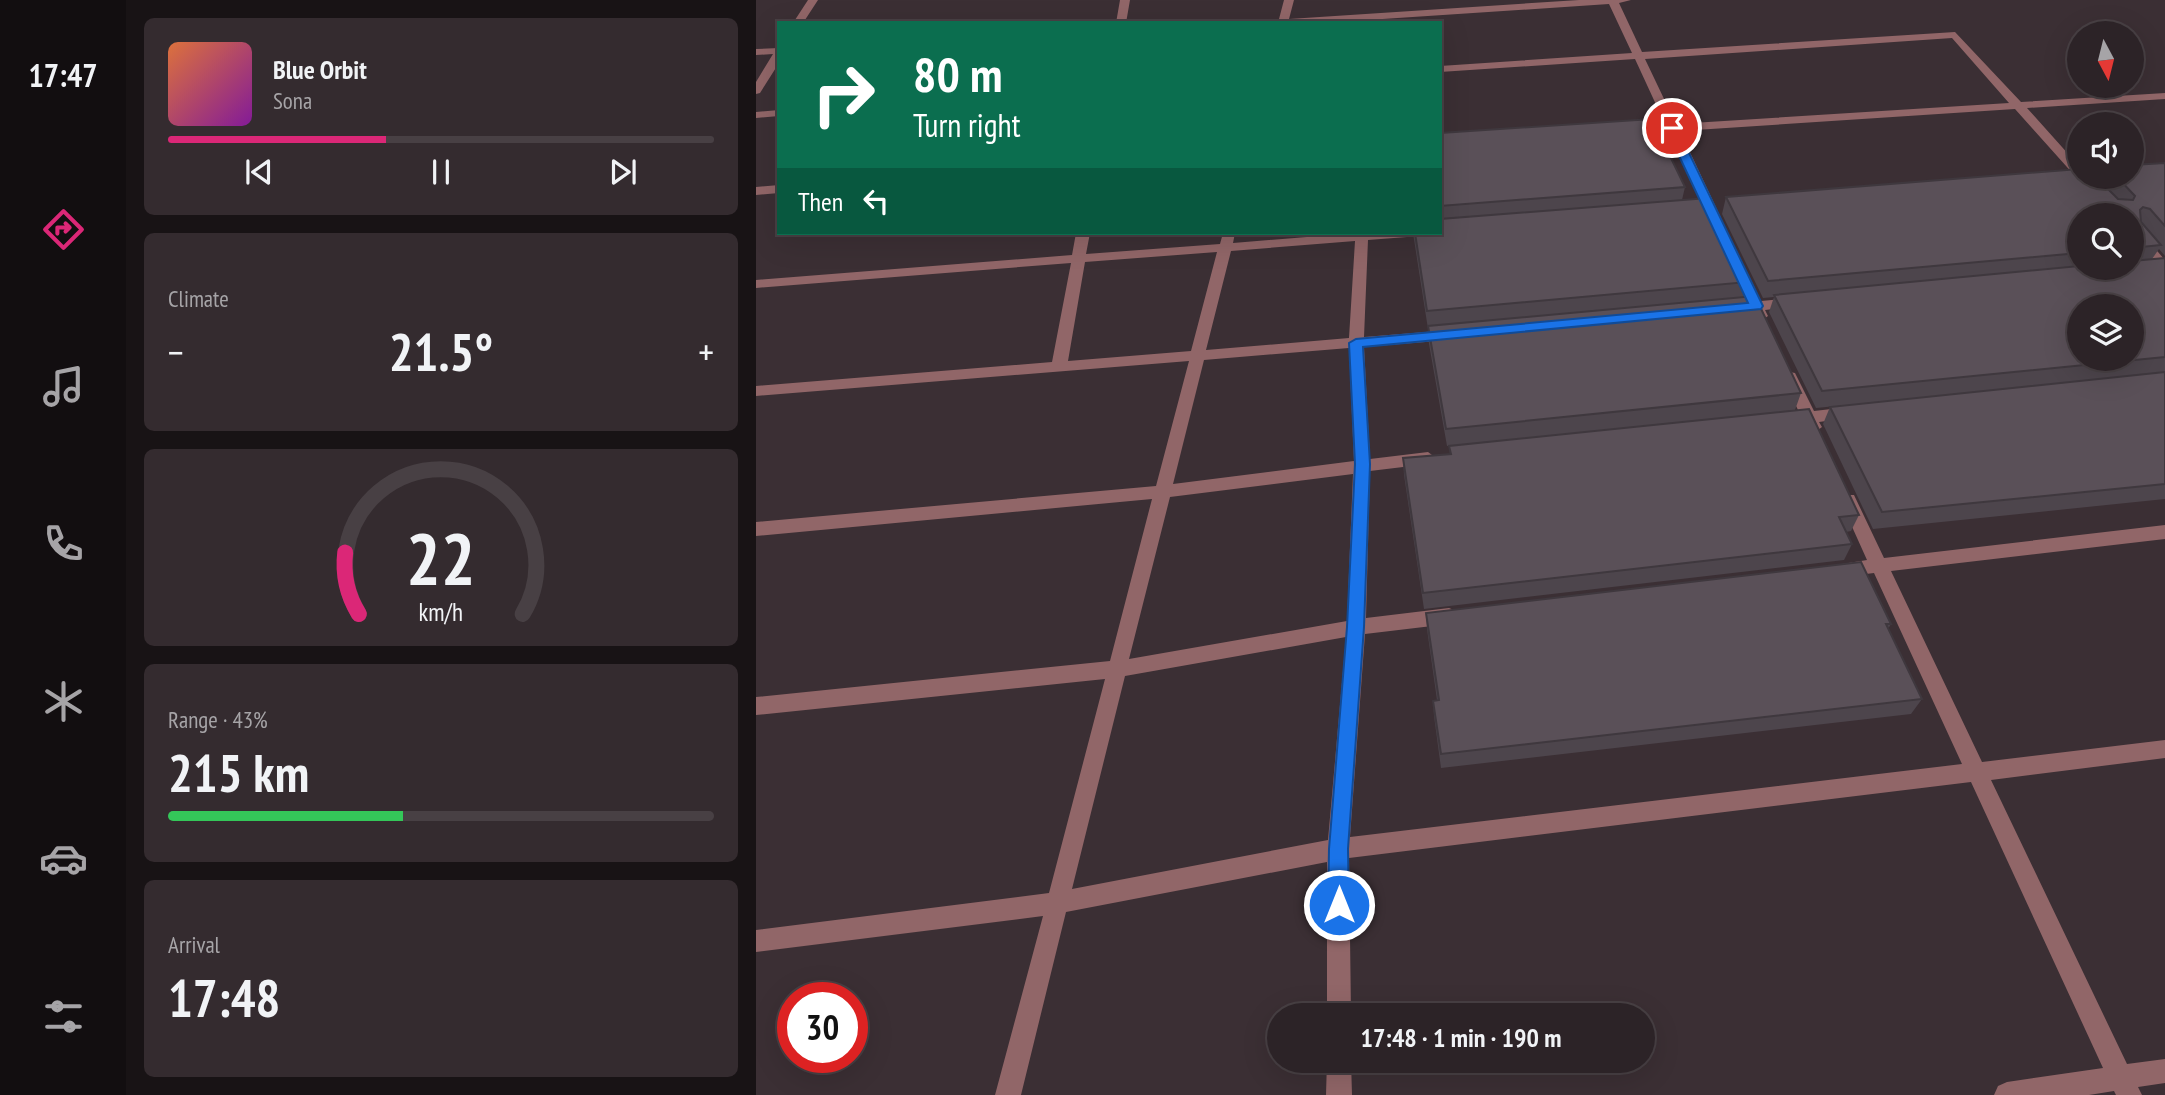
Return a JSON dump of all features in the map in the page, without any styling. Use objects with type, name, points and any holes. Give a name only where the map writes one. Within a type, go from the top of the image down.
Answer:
[{"type":"street","points":[[799,21],[813,0]]},
{"type":"street","points":[[1121,21],[1125,0]]},
{"type":"street","points":[[1283,21],[1289,0]]},
{"type":"street","points":[[1612,0],[1768,331]]},
{"type":"street","points":[[1298,21],[1626,0]]},
{"type":"street","points":[[1442,69],[1955,35],[2067,161]]},
{"type":"street","points":[[756,52],[777,52]]},
{"type":"street","points":[[756,91],[777,55]]},
{"type":"street","points":[[1617,131],[2165,96]]},
{"type":"street","points":[[756,115],[777,113]]},
{"type":"street","points":[[756,191],[777,189]]},
{"type":"street","points":[[1059,367],[1083,235]]},
{"type":"street","points":[[756,284],[1079,259],[1228,240],[1362,235],[1356,343],[1362,464],[1356,627],[1339,849],[1339,1003]]},
{"type":"street","points":[[1008,1095],[1228,240]]},
{"type":"street","points":[[2144,247],[2160,269]]},
{"type":"street","points":[[1715,310],[1811,301]]},
{"type":"street","points":[[756,390],[1466,333]]},
{"type":"street","points":[[1780,356],[1821,442]]},
{"type":"street","points":[[1768,422],[1864,411]]},
{"type":"street","points":[[756,529],[1163,492],[1362,464],[1443,456]]},
{"type":"street","points":[[1838,479],[2125,1086]]},
{"type":"street","points":[[1824,572],[2165,531]]},
{"type":"street","points":[[756,706],[1117,669],[1356,627],[1466,614]]},
{"type":"street","points":[[756,941],[1057,903],[1339,849],[2165,749]]},
{"type":"street","points":[[2007,1095],[2125,1086],[2165,1071]]},
{"type":"street","points":[[1339,1073],[1339,1095]]},
{"type":"building","points":[[1652,119],[1685,187],[1442,206],[1442,133]]},
{"type":"building","points":[[2165,163],[2165,226],[2150,209],[2144,207],[2144,203],[2067,203],[2067,254],[1768,281],[1726,197],[2067,170],[2067,189],[2108,189],[2118,199],[2133,200],[2135,196],[2128,189],[2144,189],[2144,164]]},
{"type":"building","points":[[1708,198],[1748,282],[1427,311],[1415,235],[1442,235],[1442,219]]},
{"type":"building","points":[[2144,225],[2161,245],[2144,247]]},
{"type":"building","points":[[2165,258],[2165,357],[2144,359],[2144,294],[2067,294],[2067,367],[1822,391],[1774,295],[2067,267],[2067,280],[2144,280],[2144,260]]},
{"type":"building","points":[[1755,296],[1801,393],[1446,429],[1428,326]]},
{"type":"building","points":[[2165,372],[2165,484],[1882,512],[1830,407]]},
{"type":"building","points":[[1809,409],[1859,515],[1839,517],[1852,544],[1423,593],[1403,458],[1451,454],[1449,446]]},
{"type":"building","points":[[1861,562],[1891,624],[1886,624],[1922,699],[1441,754],[1433,701],[1439,700],[1426,613]]},
{"type":"route","points":[[1339,905],[1339,849],[1356,627],[1362,464],[1356,343],[1756,306],[1672,128]]}]
